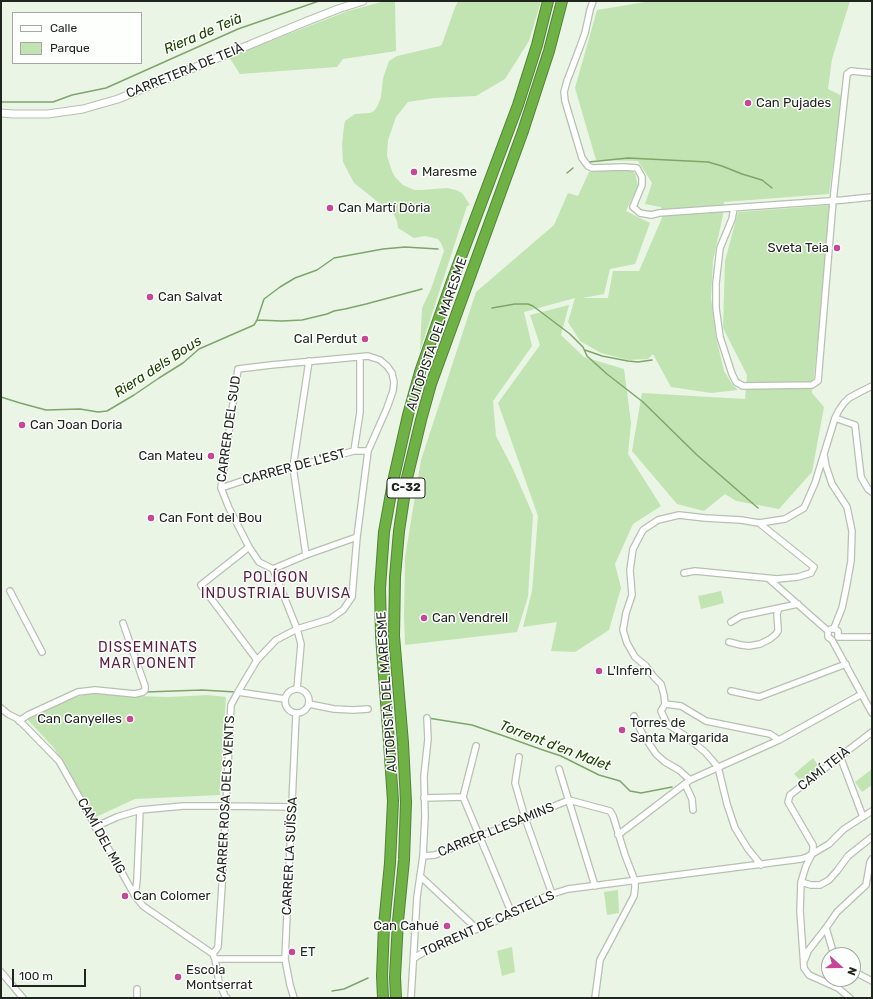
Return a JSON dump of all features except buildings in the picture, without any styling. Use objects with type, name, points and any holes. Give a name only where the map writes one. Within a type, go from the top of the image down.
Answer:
[{"type":"highway","name":"AUTOPISTA DEL MARESME","points":[[383,998],[382,976],[384,925],[390,864],[392,801],[381,636],[380,588],[384,532],[399,454],[420,372],[452,281],[518,105],[537,45],[548,1]]},
{"type":"highway","name":"AUTOPISTA DEL MARESME","points":[[396,998],[395,977],[398,921],[404,860],[406,802],[403,743],[394,636],[395,577],[399,531],[407,478],[431,384],[523,131],[550,50],[562,1]]},
{"type":"street","name":"CARRETERA DE TEIÀ","points":[[1,112],[13,114],[48,114],[83,109],[118,99],[305,22],[363,1]]},
{"type":"street","points":[[593,1],[585,33],[566,81],[564,92],[565,102],[582,158],[588,166],[592,168],[624,166],[636,168],[642,177],[642,185],[633,207],[640,213],[651,215],[659,213],[833,201],[872,196]]},
{"type":"street","points":[[734,208],[732,219],[720,248],[716,289],[716,308],[720,337],[732,374],[736,382],[743,386],[812,385],[818,381],[833,201],[847,74],[850,71],[872,74]]},
{"type":"street","points":[[354,451],[360,412],[360,356]]},
{"type":"street","name":"CARRER ROSA DELS VENTS","points":[[214,956],[218,947],[231,706],[257,660],[276,640],[297,629],[330,619],[343,610],[352,597],[357,537],[368,451],[387,408],[393,392],[394,382],[392,373],[387,366],[380,360],[368,356],[238,369]]},
{"type":"street","points":[[306,555],[293,467],[309,361]]},
{"type":"street","name":"CARRER DEL SUD","points":[[220,488],[238,369]]},
{"type":"street","points":[[761,865],[748,849],[735,828],[727,804],[718,767],[705,752],[668,724],[661,711],[665,704],[661,684],[646,666],[635,657],[626,643],[622,630],[632,595],[630,570],[633,549],[643,530],[658,520],[679,515],[759,523],[785,519],[804,508],[815,484],[834,420],[844,403],[855,394],[872,387]]},
{"type":"street","points":[[834,420],[855,425],[861,477],[868,489],[872,492]]},
{"type":"street","name":"CARRER DE L'EST","points":[[220,488],[254,477],[354,451],[368,451]]},
{"type":"street","points":[[824,453],[826,466],[832,484],[847,507],[852,531],[851,561],[842,608],[834,628],[828,631]]},
{"type":"street","points":[[220,488],[249,548],[259,562],[273,569],[297,629],[300,644],[298,689]]},
{"type":"street","points":[[684,573],[695,571],[777,579],[798,577],[811,573],[814,567],[759,523]]},
{"type":"street","points":[[273,569],[306,555],[357,537]]},
{"type":"street","points":[[249,548],[201,585],[257,660]]},
{"type":"street","points":[[768,579],[828,631],[828,637],[872,637]]},
{"type":"street","points":[[10,591],[42,652]]},
{"type":"street","points":[[731,622],[741,616],[798,604]]},
{"type":"street","points":[[729,642],[741,646],[749,646],[760,644],[770,639],[778,631],[777,614],[779,608]]},
{"type":"street","points":[[19,721],[28,715],[78,692],[95,690],[134,694],[143,692],[145,690],[145,686],[123,623]]},
{"type":"street","points":[[834,628],[838,631],[838,635],[835,638]]},
{"type":"street","points":[[835,638],[846,664],[872,713]]},
{"type":"street","points":[[731,691],[759,696],[846,664]]},
{"type":"street","points":[[298,689],[303,690],[310,699],[305,712],[296,714],[292,713],[286,707],[285,699],[290,692],[298,689]]},
{"type":"street","points":[[238,692],[285,699]]},
{"type":"street","points":[[618,835],[690,780],[779,740],[862,694]]},
{"type":"street","points":[[309,704],[347,710],[368,709]]},
{"type":"street","points":[[665,704],[681,706],[706,721],[770,734],[779,740]]},
{"type":"street","name":"CAMÍ DEL MIG","points":[[1,708],[19,721],[59,761],[95,827],[135,896],[143,906],[214,956]]},
{"type":"street","points":[[1,716],[8,714]]},
{"type":"street","name":"CARRER LA SUÏSSA","points":[[294,998],[285,959],[293,808],[296,714]]},
{"type":"street","points":[[634,716],[656,754],[665,762],[679,770],[690,780]]},
{"type":"street","points":[[411,998],[418,897],[423,856],[425,816],[424,776],[428,739],[427,718]]},
{"type":"street","name":"CAMÍ TEIÀ","points":[[812,854],[812,845],[788,802],[788,799],[790,795],[872,732]]},
{"type":"street","points":[[476,746],[463,797],[512,914]]},
{"type":"street","points":[[840,756],[863,816]]},
{"type":"street","points":[[520,757],[515,783],[525,818],[552,894]]},
{"type":"street","points":[[559,769],[595,886]]},
{"type":"street","points":[[685,784],[692,799],[693,810]]},
{"type":"street","points":[[424,798],[463,797]]},
{"type":"street","points":[[569,800],[610,811],[613,816],[634,881],[634,896],[600,960],[595,998]]},
{"type":"street","name":"CARRER LLESAMINS","points":[[423,856],[435,855],[569,800]]},
{"type":"street","points":[[95,827],[117,817],[140,810],[183,806],[293,808]]},
{"type":"street","points":[[135,896],[140,810]]},
{"type":"street","name":"TORRENT DE CASTELLS","points":[[414,958],[426,951],[512,914],[530,903],[568,889],[801,859],[829,844],[844,829],[872,811]]},
{"type":"street","points":[[801,882],[811,885],[820,885],[829,880],[848,856],[872,837]]},
{"type":"street","points":[[812,854],[801,882],[800,911],[804,968],[809,976],[838,988],[850,998]]},
{"type":"street","points":[[866,885],[870,862],[872,859]]},
{"type":"street","points":[[420,876],[477,929]]},
{"type":"street","points":[[804,961],[808,951],[837,912],[866,885],[872,883]]},
{"type":"street","points":[[826,928],[832,947]]},
{"type":"street","points":[[227,998],[220,982],[214,956],[285,959]]},
{"type":"street","points":[[1,972],[23,998]]},
{"type":"street","points":[[861,975],[872,981]]},
{"type":"street","points":[[137,988],[137,998]]},
{"type":"green space","points":[[385,1],[395,1],[396,51],[343,59],[337,67],[240,74],[229,57],[348,11]]},
{"type":"green space","points":[[458,1],[541,1],[529,41],[505,79],[476,96],[434,98],[408,102],[396,117],[388,140],[387,156],[392,171],[395,177],[403,185],[414,190],[447,188],[456,190],[462,193],[470,205],[467,206],[420,351],[422,308],[431,289],[444,251],[441,243],[438,239],[425,236],[414,238],[398,228],[394,215],[354,183],[343,162],[342,144],[345,121],[355,114],[370,113],[374,111],[378,105],[381,97],[383,78],[389,61],[397,56],[440,46]]},
{"type":"green space","points":[[651,1],[850,1],[832,59],[828,89],[842,96],[829,194],[724,202],[723,215],[713,261],[711,298],[716,337],[724,371],[732,384],[738,390],[711,393],[671,387],[653,354],[648,359],[628,360],[601,353],[580,341],[568,322],[575,298],[524,312],[532,346],[493,401],[496,436],[513,469],[533,515],[528,597],[517,632],[405,645],[405,557],[421,460],[476,292],[554,225],[568,193],[578,196],[589,172],[627,169],[635,173],[638,186],[626,211],[650,223],[635,264],[610,269],[604,294],[582,298],[608,298],[613,271],[639,271],[662,218],[661,207],[645,204],[652,183],[638,161],[596,160],[575,88],[597,10]]},
{"type":"green space","points":[[833,205],[812,393],[824,407],[812,472],[779,509],[736,501],[725,494],[704,511],[677,504],[632,451],[642,393],[745,399],[747,375],[723,328],[725,261],[738,212]]},
{"type":"green space","points":[[569,305],[561,335],[584,357],[624,369],[631,423],[628,454],[661,506],[633,524],[615,564],[621,588],[609,630],[575,652],[551,651],[557,622],[523,627],[532,591],[538,516],[498,403],[540,345],[530,315]]},
{"type":"green space","points":[[721,591],[724,603],[701,609],[698,596]]},
{"type":"green space","points":[[96,692],[137,696],[169,697],[208,695],[226,697],[220,795],[135,799],[96,817],[54,748],[27,719],[73,698]]},
{"type":"green space","points":[[813,758],[820,768],[802,782],[794,774]]},
{"type":"green space","points":[[872,769],[872,785],[862,792],[855,782]]},
{"type":"green space","points":[[618,890],[619,913],[607,915],[604,892]]},
{"type":"green space","points":[[512,947],[515,972],[502,976],[497,951]]},
{"type":"waterway","name":"Riera de Teià","points":[[1,102],[53,102],[72,95],[106,88],[238,29],[319,1]]},
{"type":"waterway","name":"Riera dels Bous","points":[[589,162],[628,158],[708,162],[762,180],[772,188]]},
{"type":"waterway","name":"Riera dels Bous","points":[[567,173],[573,168]]},
{"type":"waterway","name":"Riera dels Bous","points":[[1,397],[46,410],[80,409],[98,412],[107,411],[183,363],[199,349],[254,325],[264,299],[295,278],[317,270],[334,258],[383,249],[405,247],[438,249]]},
{"type":"waterway","points":[[257,320],[302,320],[422,289]]},
{"type":"waterway","points":[[492,308],[515,304],[528,304],[533,306],[570,334],[583,347],[587,356],[607,374],[643,402],[697,455],[758,508]]},
{"type":"waterway","points":[[585,350],[602,356],[628,361],[638,362],[652,360]]},
{"type":"waterway","name":"Torrent d'en Malet","points":[[146,692],[202,690],[236,692]]},
{"type":"waterway","name":"Torrent d'en Malet","points":[[428,718],[472,725],[561,756],[599,775],[620,781],[630,791],[641,793],[672,787]]},
{"type":"waterway","name":"TORRENT DE CASTELLS","points":[[332,991],[344,989],[368,978]]},
{"type":"place","name":"Can Pujades","points":[[748,103]]},
{"type":"place","name":"Maresme","points":[[414,172]]},
{"type":"place","name":"Can Martí Dòria","points":[[330,208]]},
{"type":"place","name":"Sveta Teia","points":[[837,248]]},
{"type":"place","name":"Can Salvat","points":[[150,297]]},
{"type":"place","name":"Cal Perdut","points":[[365,339]]},
{"type":"place","name":"Can Joan Doria","points":[[22,425]]},
{"type":"place","name":"Can Mateu","points":[[211,456]]},
{"type":"place","name":"Can Font del Bou","points":[[151,518]]},
{"type":"place","name":"Can Vendrell","points":[[424,618]]},
{"type":"place","name":"L'Infern","points":[[599,671]]},
{"type":"place","name":"Can Canyelles","points":[[130,719]]},
{"type":"place","name":"Torres de Santa Margarida","points":[[622,730]]},
{"type":"place","name":"Can Colomer","points":[[125,896]]},
{"type":"place","name":"Can Cahué","points":[[447,926]]},
{"type":"place","name":"ET","points":[[292,952]]},
{"type":"place","name":"Escola Montserrat","points":[[178,977]]},
{"type":"district","name":"POLÍGON INDUSTRIAL BUVISA","points":[[276,586]]},
{"type":"district","name":"DISSEMINATS MAR PONENT","points":[[148,656]]}]
